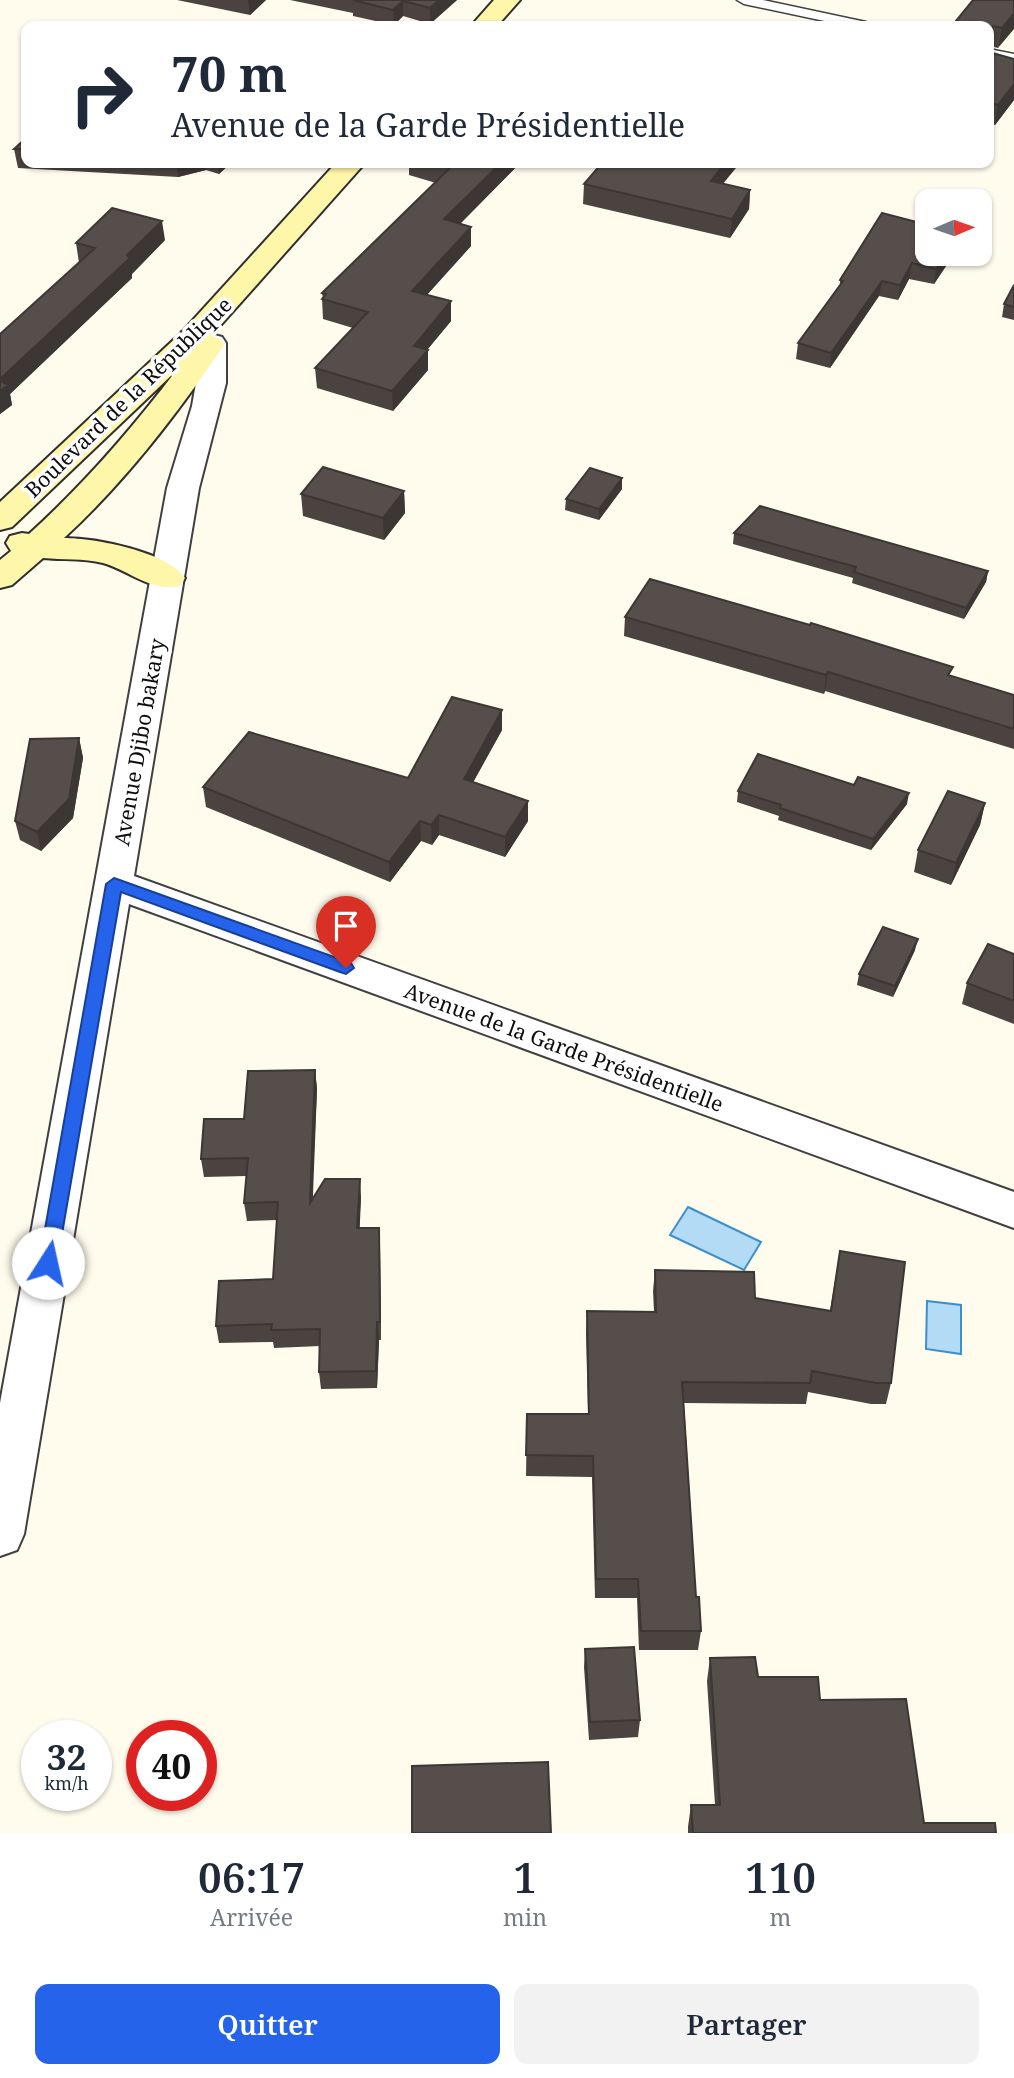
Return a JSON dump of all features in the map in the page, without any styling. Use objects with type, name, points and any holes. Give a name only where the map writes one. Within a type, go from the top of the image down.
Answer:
[{"type":"main road","points":[[488,21],[508,0]]},
{"type":"main road","name":"Boulevard de la République","points":[[0,577],[36,548],[130,450],[168,404],[202,340],[234,292],[346,168]]},
{"type":"main road","name":"Boulevard de la République","points":[[0,520],[202,340]]},
{"type":"main road","points":[[0,534],[36,548],[85,549],[109,553],[132,560],[168,578]]},
{"type":"street","name":"Avenue Djibo bakary","points":[[0,1534],[183,488],[209,394],[202,340]]},
{"type":"street","name":"Avenue de la Garde Présidentielle","points":[[114,884],[1014,1210]]},
{"type":"lane","points":[[744,0],[843,21]]},
{"type":"lane","points":[[994,54],[1014,58]]},
{"type":"water","points":[[688,1207],[761,1242],[744,1270],[670,1235]]},
{"type":"water","points":[[927,1301],[961,1305],[961,1354],[926,1349]]},
{"type":"building","points":[[353,0],[439,0],[430,8],[403,1],[393,10]]},
{"type":"building","points":[[973,0],[1014,0],[1014,13],[1002,28],[994,26],[994,21],[956,21]]},
{"type":"building","points":[[994,53],[1014,59],[1014,84],[998,105],[994,104]]},
{"type":"building","points":[[450,168],[496,168],[444,219],[471,227],[412,291],[451,301],[414,346],[428,350],[392,391],[315,368],[368,312],[322,299],[326,294],[322,293]]},
{"type":"building","points":[[598,168],[721,168],[711,181],[750,190],[732,219],[584,184]]},
{"type":"building","points":[[112,208],[162,221],[127,255],[130,258],[0,379],[0,334],[95,248],[76,243]]},
{"type":"building","points":[[882,213],[915,222],[915,264],[912,263],[900,285],[882,281],[831,353],[798,343],[843,281],[840,280]]},
{"type":"building","points":[[1014,285],[1014,307],[1004,304]]},
{"type":"building","points":[[0,381],[8,385],[0,391]]},
{"type":"building","points":[[323,467],[404,491],[383,518],[301,494]]},
{"type":"building","points":[[590,468],[622,478],[599,509],[566,499]]},
{"type":"building","points":[[760,506],[988,571],[966,608],[854,572],[856,567],[734,533]]},
{"type":"building","points":[[650,579],[810,625],[811,623],[953,667],[948,675],[1014,695],[1014,729],[828,672],[826,675],[625,617]]},
{"type":"building","points":[[452,697],[502,710],[464,779],[528,801],[505,837],[439,815],[431,825],[420,821],[389,862],[203,787],[249,732],[408,778]]},
{"type":"building","points":[[79,738],[69,799],[37,832],[15,821],[30,739]]},
{"type":"building","points":[[758,754],[854,785],[858,777],[909,793],[873,839],[738,791]]},
{"type":"building","points":[[948,791],[985,803],[956,863],[918,850]]},
{"type":"building","points":[[883,927],[918,939],[895,986],[859,974]]},
{"type":"building","points":[[988,944],[1014,954],[1014,1001],[967,983]]},
{"type":"building","points":[[315,1070],[310,1203],[325,1179],[360,1179],[357,1228],[379,1228],[380,1322],[377,1322],[376,1371],[319,1372],[320,1329],[271,1330],[272,1324],[216,1326],[219,1281],[273,1279],[278,1202],[244,1203],[248,1158],[201,1159],[204,1119],[244,1119],[248,1071]]},
{"type":"building","points":[[840,1251],[905,1262],[891,1383],[876,1383],[812,1371],[810,1383],[682,1382],[696,1597],[699,1597],[701,1631],[641,1631],[638,1579],[596,1579],[593,1456],[526,1455],[527,1414],[589,1414],[587,1311],[656,1312],[655,1270],[754,1272],[755,1298],[831,1311]]},
{"type":"building","points":[[634,1647],[640,1720],[590,1722],[585,1649]]},
{"type":"building","points":[[755,1657],[758,1677],[818,1677],[820,1700],[906,1699],[924,1823],[995,1823],[996,1833],[693,1833],[691,1805],[720,1805],[710,1658]]},
{"type":"building","points":[[548,1762],[551,1833],[412,1833],[412,1766]]},
{"type":"route","points":[[48,1263],[114,884],[346,968]]}]
